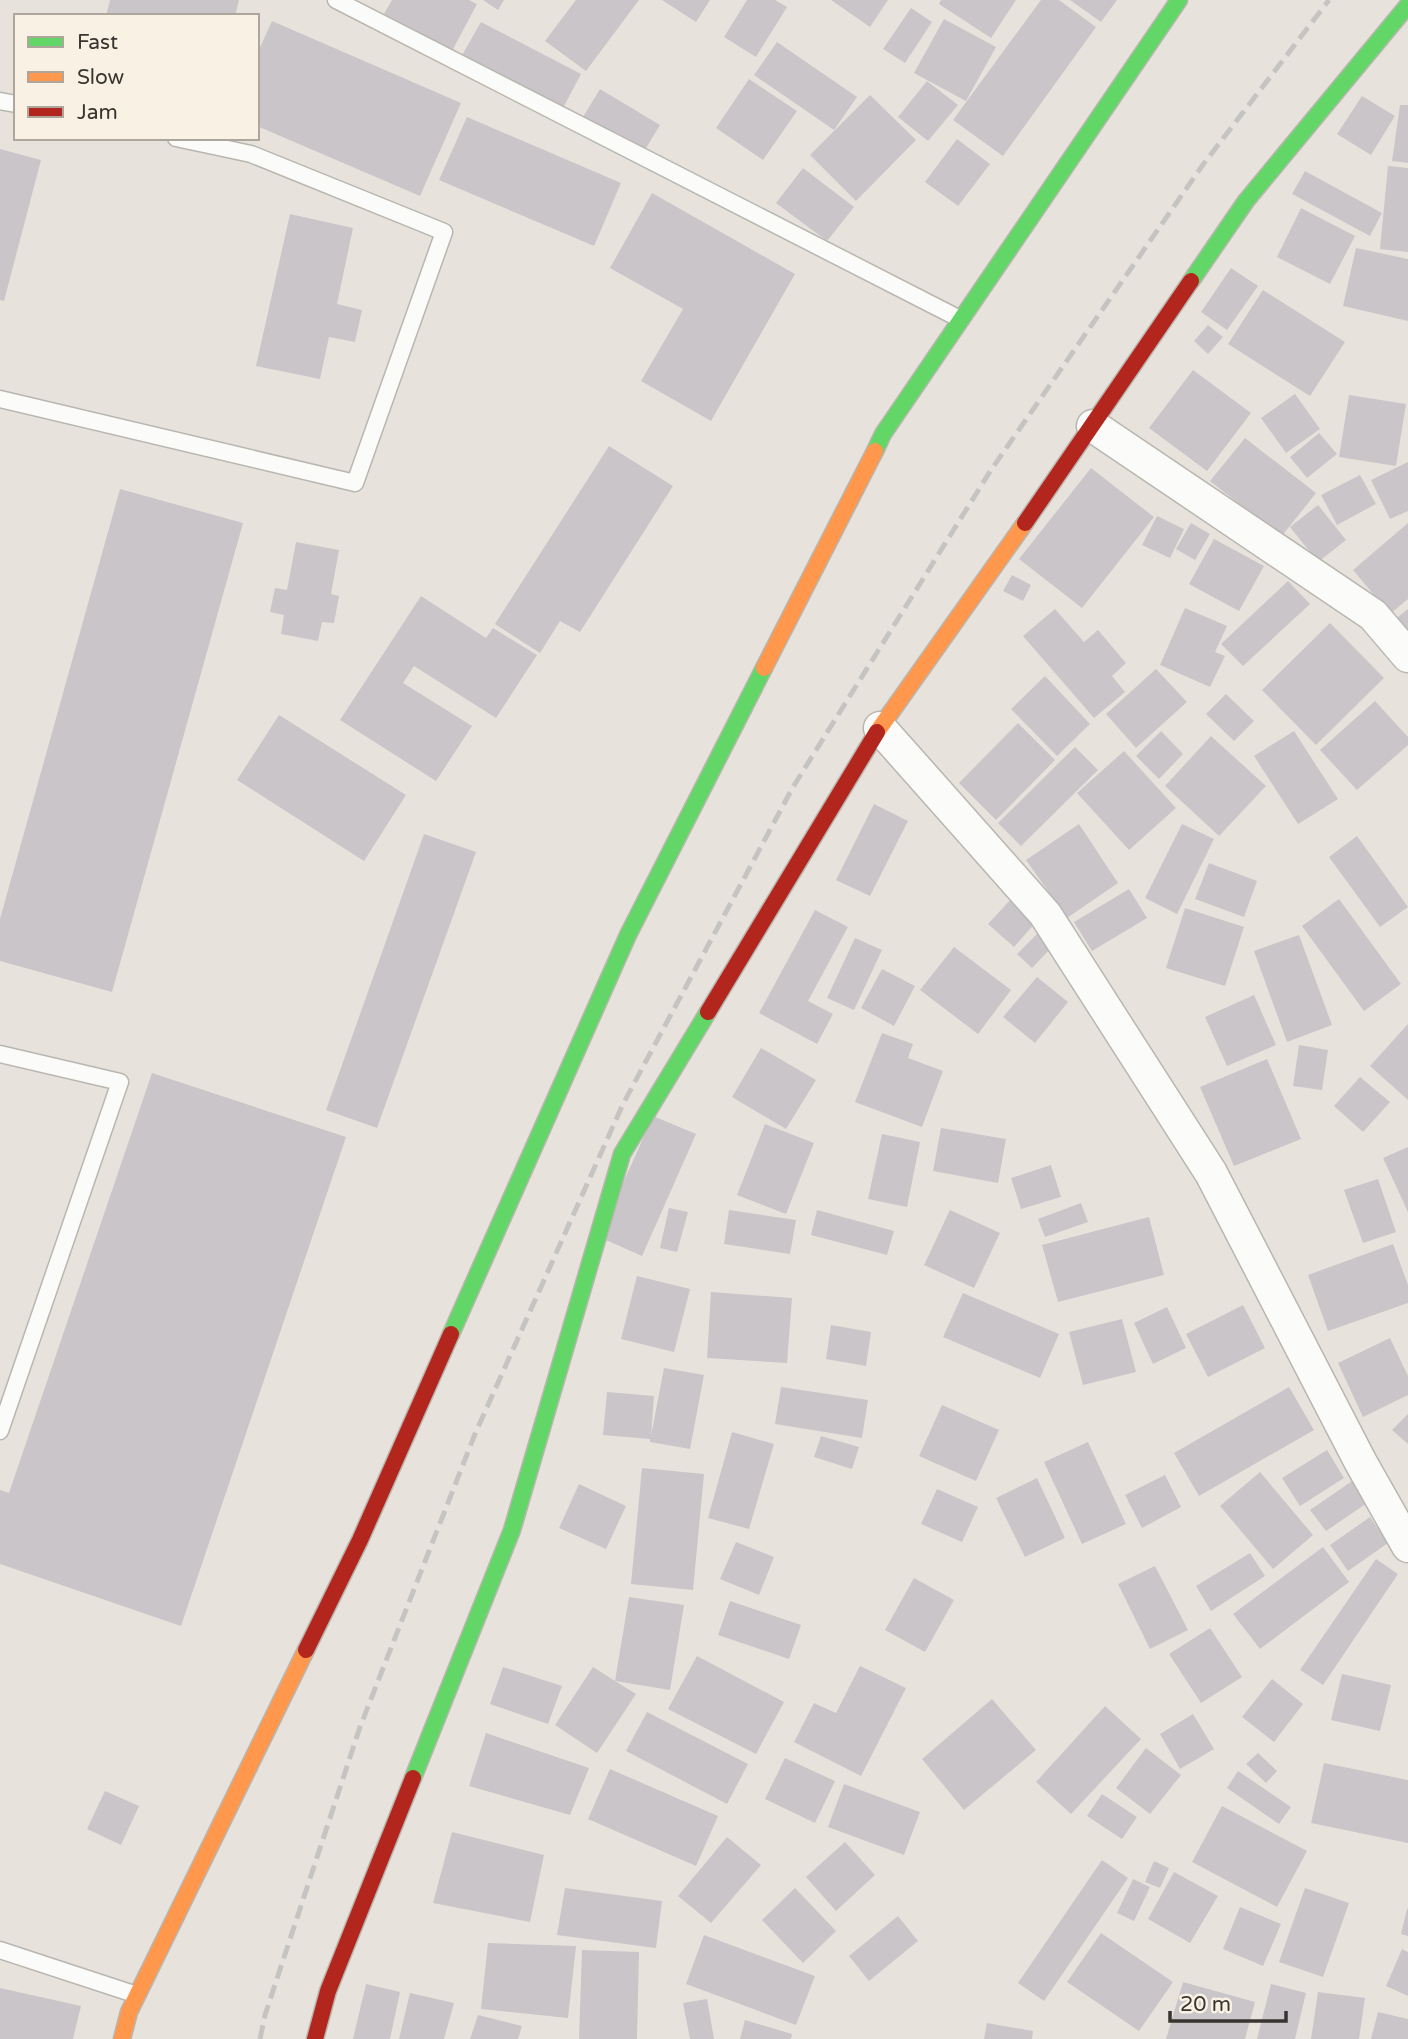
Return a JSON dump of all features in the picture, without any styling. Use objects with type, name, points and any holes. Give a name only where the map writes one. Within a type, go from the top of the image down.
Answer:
[{"type":"street","points":[[122,2039],[128,2012],[360,1540],[628,935],[883,434],[1173,3]]},
{"type":"street","points":[[315,2039],[328,1991],[512,1530],[622,1154],[880,729],[1093,426],[1246,201],[1408,5]]},
{"type":"street","points":[[1093,426],[1373,615],[1408,656]]},
{"type":"street","points":[[880,729],[1045,915],[1211,1173],[1360,1461],[1408,1546]]},
{"type":"lane","points":[[336,0],[961,320]]},
{"type":"lane","points":[[0,399],[355,483],[443,232],[251,154],[185,140]]},
{"type":"lane","points":[[0,1055],[120,1082],[0,1431]]},
{"type":"lane","points":[[0,1950],[137,1995]]},
{"type":"building","points":[[110,0],[239,0],[236,14],[106,14]]},
{"type":"building","points":[[392,0],[469,0],[477,4],[452,51],[384,14]]},
{"type":"building","points":[[483,0],[504,0],[498,10]]},
{"type":"building","points":[[576,0],[639,0],[586,71],[545,41]]},
{"type":"building","points":[[662,0],[710,0],[696,22]]},
{"type":"building","points":[[747,0],[775,0],[787,7],[756,57],[724,37]]},
{"type":"building","points":[[831,0],[888,0],[870,27]]},
{"type":"building","points":[[941,0],[1016,0],[991,38],[939,4]]},
{"type":"building","points":[[1041,0],[1059,0],[1096,27],[1003,156],[953,120]]},
{"type":"building","points":[[1070,0],[1117,0],[1101,22]]},
{"type":"building","points":[[911,8],[932,22],[905,63],[883,49]]},
{"type":"building","points":[[944,19],[996,47],[966,101],[914,73]]},
{"type":"building","points":[[272,21],[461,103],[420,196],[259,127],[259,50]]},
{"type":"building","points":[[481,22],[581,74],[562,110],[461,57]]},
{"type":"building","points":[[777,42],[857,97],[834,130],[754,75]]},
{"type":"building","points":[[749,79],[797,111],[763,160],[716,128]]},
{"type":"building","points":[[927,81],[958,105],[928,141],[898,117]]},
{"type":"building","points":[[600,89],[660,125],[643,153],[583,117]]},
{"type":"building","points":[[870,95],[916,140],[856,201],[810,155]]},
{"type":"building","points":[[1362,96],[1395,116],[1371,155],[1337,134]]},
{"type":"building","points":[[1400,105],[1408,105],[1408,163],[1392,161]]},
{"type":"building","points":[[467,117],[621,183],[594,246],[439,180]]},
{"type":"building","points":[[957,139],[990,164],[958,206],[925,182]]},
{"type":"building","points":[[0,149],[41,160],[4,301],[0,300]]},
{"type":"building","points":[[1388,166],[1408,168],[1408,252],[1380,249]]},
{"type":"building","points":[[803,168],[854,207],[827,241],[776,203]]},
{"type":"building","points":[[1305,171],[1382,213],[1370,236],[1292,194]]},
{"type":"building","points":[[652,193],[795,274],[711,421],[641,381],[683,309],[610,268]]},
{"type":"building","points":[[1301,208],[1355,236],[1330,284],[1277,257]]},
{"type":"building","points":[[290,214],[353,228],[337,304],[362,310],[355,342],[329,337],[320,379],[256,366]]},
{"type":"building","points":[[1356,248],[1408,259],[1408,321],[1343,306]]},
{"type":"building","points":[[1231,268],[1258,286],[1227,330],[1201,312]]},
{"type":"building","points":[[1263,290],[1345,342],[1310,396],[1228,344]]},
{"type":"building","points":[[1208,325],[1223,337],[1208,354],[1194,341]]},
{"type":"building","points":[[1193,370],[1251,413],[1207,471],[1149,428]]},
{"type":"building","points":[[1295,394],[1320,429],[1286,453],[1261,418]]},
{"type":"building","points":[[1349,395],[1406,404],[1396,466],[1339,457]]},
{"type":"building","points":[[1319,433],[1337,454],[1307,478],[1290,457]]},
{"type":"building","points":[[1245,438],[1316,493],[1281,537],[1210,481]]},
{"type":"building","points":[[609,446],[673,486],[580,632],[560,621],[540,653],[495,624]]},
{"type":"building","points":[[1408,462],[1408,511],[1390,519],[1371,480]]},
{"type":"building","points":[[1091,468],[1154,517],[1082,608],[1019,559]]},
{"type":"building","points":[[1360,475],[1376,504],[1337,525],[1321,495]]},
{"type":"building","points":[[120,489],[243,523],[112,992],[0,961],[0,919]]},
{"type":"building","points":[[1318,505],[1346,540],[1318,562],[1290,527]]},
{"type":"building","points":[[1157,516],[1184,529],[1170,558],[1142,545]]},
{"type":"building","points":[[1191,523],[1210,534],[1195,560],[1176,549]]},
{"type":"building","points":[[1408,523],[1408,599],[1390,614],[1353,570]]},
{"type":"building","points":[[1214,539],[1264,566],[1239,611],[1189,584]]},
{"type":"building","points":[[296,542],[339,550],[331,594],[339,596],[334,623],[322,622],[318,641],[281,634],[284,615],[270,612],[275,588],[287,590]]},
{"type":"building","points":[[1012,575],[1031,585],[1023,601],[1003,591]]},
{"type":"building","points":[[1288,581],[1310,604],[1243,666],[1221,644]]},
{"type":"building","points":[[421,596],[486,638],[493,628],[537,655],[496,718],[414,666],[403,683],[472,726],[436,781],[340,720]]},
{"type":"building","points":[[1185,608],[1227,626],[1215,652],[1225,656],[1210,687],[1160,665]]},
{"type":"building","points":[[1055,609],[1084,642],[1098,630],[1126,663],[1112,676],[1125,692],[1094,718],[1023,636]]},
{"type":"building","points":[[1408,609],[1408,639],[1393,621]]},
{"type":"building","points":[[1330,623],[1384,678],[1316,745],[1262,690]]},
{"type":"building","points":[[1156,669],[1187,702],[1136,748],[1106,714]]},
{"type":"building","points":[[1045,676],[1090,724],[1057,756],[1011,709]]},
{"type":"building","points":[[1226,694],[1254,721],[1234,741],[1206,714]]},
{"type":"building","points":[[1375,701],[1408,737],[1408,745],[1357,790],[1320,750]]},
{"type":"building","points":[[279,715],[406,795],[364,861],[237,780]]},
{"type":"building","points":[[1018,723],[1055,760],[996,820],[959,783]]},
{"type":"building","points":[[1161,731],[1183,754],[1159,779],[1136,756]]},
{"type":"building","points":[[1294,731],[1338,799],[1298,824],[1254,756]]},
{"type":"building","points":[[1211,736],[1266,786],[1219,836],[1165,786]]},
{"type":"building","points":[[1075,747],[1098,770],[1021,846],[998,823]]},
{"type":"building","points":[[1124,751],[1176,808],[1129,850],[1077,793]]},
{"type":"building","points":[[874,804],[908,821],[870,896],[836,880]]},
{"type":"building","points":[[1079,824],[1118,883],[1067,918],[1026,860]]},
{"type":"building","points":[[1182,824],[1214,839],[1177,914],[1145,898]]},
{"type":"building","points":[[424,834],[476,852],[377,1128],[326,1110]]},
{"type":"building","points":[[1357,836],[1408,907],[1380,927],[1329,857]]},
{"type":"building","points":[[1209,863],[1257,881],[1244,917],[1195,899]]},
{"type":"building","points":[[1129,889],[1147,918],[1092,951],[1074,922]]},
{"type":"building","points":[[1012,898],[1037,921],[1014,947],[988,924]]},
{"type":"building","points":[[1339,899],[1401,984],[1364,1011],[1302,926]]},
{"type":"building","points":[[1185,908],[1244,927],[1225,986],[1166,968]]},
{"type":"building","points":[[815,910],[848,927],[808,1001],[833,1014],[817,1044],[759,1013]]},
{"type":"building","points":[[1041,930],[1055,944],[1032,968],[1017,954]]},
{"type":"building","points":[[1299,935],[1332,1025],[1287,1042],[1254,951]]},
{"type":"building","points":[[855,938],[882,950],[854,1010],[827,998]]},
{"type":"building","points":[[954,947],[1011,990],[978,1034],[920,990]]},
{"type":"building","points":[[882,969],[915,986],[894,1026],[861,1008]]},
{"type":"building","points":[[1037,977],[1068,1002],[1035,1043],[1003,1017]]},
{"type":"building","points":[[1254,995],[1276,1045],[1227,1066],[1205,1017]]},
{"type":"building","points":[[1408,1024],[1408,1100],[1370,1066]]},
{"type":"building","points":[[882,1033],[913,1044],[908,1058],[943,1071],[922,1127],[855,1102]]},
{"type":"building","points":[[1299,1045],[1328,1050],[1322,1090],[1293,1086]]},
{"type":"building","points":[[761,1048],[816,1080],[786,1129],[732,1097]]},
{"type":"building","points":[[1267,1059],[1301,1139],[1234,1166],[1200,1087]]},
{"type":"building","points":[[152,1073],[346,1137],[181,1626],[0,1564],[0,1490],[9,1493]]},
{"type":"building","points":[[1360,1077],[1390,1102],[1363,1132],[1334,1106]]},
{"type":"building","points":[[653,1116],[696,1134],[642,1256],[599,1237]]},
{"type":"building","points":[[765,1124],[814,1143],[786,1214],[737,1195]]},
{"type":"building","points":[[941,1128],[1006,1139],[998,1183],[933,1171]]},
{"type":"building","points":[[882,1134],[920,1142],[907,1207],[868,1199]]},
{"type":"building","points":[[1408,1147],[1408,1212],[1383,1158]]},
{"type":"building","points":[[1051,1165],[1061,1197],[1021,1209],[1011,1178]]},
{"type":"building","points":[[1378,1179],[1396,1232],[1363,1243],[1344,1190]]},
{"type":"building","points":[[1081,1203],[1088,1222],[1045,1237],[1038,1219]]},
{"type":"building","points":[[669,1208],[688,1212],[677,1252],[660,1248]]},
{"type":"building","points":[[729,1210],[796,1220],[790,1254],[724,1244]]},
{"type":"building","points":[[817,1210],[894,1231],[887,1255],[811,1235]]},
{"type":"building","points":[[950,1210],[1000,1233],[974,1288],[924,1265]]},
{"type":"building","points":[[1149,1217],[1164,1275],[1058,1302],[1042,1245]]},
{"type":"building","points":[[1393,1244],[1408,1285],[1408,1303],[1328,1331],[1308,1275]]},
{"type":"building","points":[[637,1276],[690,1289],[674,1352],[621,1339]]},
{"type":"building","points":[[711,1292],[792,1298],[787,1363],[707,1358]]},
{"type":"building","points":[[963,1293],[1059,1334],[1040,1378],[943,1337]]},
{"type":"building","points":[[1243,1305],[1265,1348],[1208,1377],[1186,1334]]},
{"type":"building","points":[[1167,1307],[1186,1348],[1153,1364],[1134,1323]]},
{"type":"building","points":[[1122,1319],[1136,1372],[1083,1385],[1069,1332]]},
{"type":"building","points":[[831,1325],[871,1332],[866,1366],[826,1359]]},
{"type":"building","points":[[1390,1338],[1408,1376],[1408,1395],[1363,1417],[1338,1363]]},
{"type":"building","points":[[664,1368],[704,1375],[690,1449],[650,1442],[650,1439],[603,1435],[607,1392],[654,1396],[651,1436]]},
{"type":"building","points":[[781,1387],[868,1400],[862,1438],[775,1424]]},
{"type":"building","points":[[1289,1387],[1314,1430],[1199,1496],[1174,1453]]},
{"type":"building","points":[[942,1405],[999,1430],[976,1481],[919,1456]]},
{"type":"building","points":[[1408,1414],[1408,1444],[1392,1430]]},
{"type":"building","points":[[732,1432],[774,1444],[749,1529],[708,1518]]},
{"type":"building","points":[[821,1436],[859,1447],[852,1469],[814,1457]]},
{"type":"building","points":[[1088,1442],[1126,1524],[1082,1544],[1044,1462]]},
{"type":"building","points":[[1327,1450],[1344,1478],[1300,1506],[1282,1478]]},
{"type":"building","points":[[642,1468],[704,1474],[693,1590],[631,1584]]},
{"type":"building","points":[[1260,1472],[1313,1535],[1273,1569],[1220,1506]]},
{"type":"building","points":[[1165,1475],[1181,1507],[1142,1528],[1125,1495]]},
{"type":"building","points":[[1037,1478],[1065,1538],[1025,1557],[996,1498]]},
{"type":"building","points":[[1355,1479],[1370,1501],[1326,1531],[1310,1510]]},
{"type":"building","points":[[579,1484],[626,1506],[606,1549],[559,1528]]},
{"type":"building","points":[[937,1489],[978,1507],[962,1542],[921,1524]]},
{"type":"building","points":[[1370,1517],[1388,1543],[1348,1571],[1330,1545]]},
{"type":"building","points":[[736,1542],[774,1557],[759,1595],[720,1579]]},
{"type":"building","points":[[1323,1547],[1349,1582],[1260,1649],[1233,1614]]},
{"type":"building","points":[[1250,1553],[1265,1576],[1211,1611],[1196,1586]]},
{"type":"building","points":[[1376,1559],[1398,1574],[1323,1685],[1300,1670]]},
{"type":"building","points":[[1155,1566],[1188,1630],[1150,1649],[1118,1584]]},
{"type":"building","points":[[914,1578],[954,1600],[925,1652],[885,1630]]},
{"type":"building","points":[[629,1597],[684,1605],[670,1690],[615,1681]]},
{"type":"building","points":[[730,1601],[801,1625],[789,1659],[718,1635]]},
{"type":"building","points":[[1210,1628],[1242,1677],[1201,1703],[1169,1654]]},
{"type":"building","points":[[697,1656],[784,1702],[756,1754],[668,1709]]},
{"type":"building","points":[[860,1666],[906,1688],[861,1776],[794,1742],[814,1703],[836,1713]]},
{"type":"building","points":[[503,1667],[562,1686],[548,1724],[490,1704]]},
{"type":"building","points":[[593,1667],[636,1694],[597,1753],[555,1725]]},
{"type":"building","points":[[1342,1674],[1391,1685],[1380,1731],[1331,1720]]},
{"type":"building","points":[[1272,1679],[1303,1704],[1274,1742],[1242,1717]]},
{"type":"building","points":[[992,1699],[1036,1750],[964,1810],[922,1759]]},
{"type":"building","points":[[1105,1706],[1141,1739],[1071,1814],[1036,1782]]},
{"type":"building","points":[[647,1712],[748,1764],[727,1804],[626,1751]]},
{"type":"building","points":[[1193,1714],[1214,1749],[1180,1769],[1160,1734]]},
{"type":"building","points":[[486,1733],[589,1768],[570,1815],[469,1786]]},
{"type":"building","points":[[1146,1748],[1181,1775],[1150,1814],[1116,1788]]},
{"type":"building","points":[[1258,1753],[1277,1771],[1266,1783],[1246,1764]]},
{"type":"building","points":[[785,1758],[835,1781],[815,1823],[765,1799]]},
{"type":"building","points":[[1324,1763],[1408,1780],[1408,1843],[1311,1823]]},
{"type":"building","points":[[610,1769],[718,1816],[696,1866],[588,1819]]},
{"type":"building","points":[[1238,1771],[1291,1807],[1279,1824],[1227,1788]]},
{"type":"building","points":[[844,1784],[920,1812],[904,1855],[828,1827]]},
{"type":"building","points":[[105,1791],[139,1806],[121,1845],[87,1829]]},
{"type":"building","points":[[1102,1794],[1137,1817],[1122,1839],[1087,1816]]},
{"type":"building","points":[[1222,1806],[1307,1851],[1277,1907],[1192,1862]]},
{"type":"building","points":[[452,1832],[544,1855],[530,1922],[433,1903]]},
{"type":"building","points":[[727,1837],[761,1865],[711,1923],[678,1896]]},
{"type":"building","points":[[845,1842],[875,1875],[836,1911],[806,1877]]},
{"type":"building","points":[[1102,1860],[1128,1878],[1044,2001],[1018,1983]]},
{"type":"building","points":[[1154,1861],[1169,1868],[1160,1888],[1145,1882]]},
{"type":"building","points":[[1174,1872],[1218,1896],[1190,1943],[1148,1919]]},
{"type":"building","points":[[1133,1879],[1150,1887],[1134,1921],[1117,1913]]},
{"type":"building","points":[[565,1888],[662,1901],[656,1948],[557,1935]]},
{"type":"building","points":[[795,1888],[836,1931],[803,1963],[762,1920]]},
{"type":"building","points":[[1305,1888],[1349,1903],[1323,1977],[1279,1962]]},
{"type":"building","points":[[1240,1907],[1281,1924],[1263,1966],[1223,1949]]},
{"type":"building","points":[[1408,1909],[1408,1936],[1401,1934]]},
{"type":"building","points":[[898,1916],[918,1941],[869,1981],[849,1956]]},
{"type":"building","points":[[1101,1933],[1173,1982],[1139,2031],[1067,1982]]},
{"type":"building","points":[[704,1935],[815,1976],[796,2025],[686,1984]]},
{"type":"building","points":[[488,1943],[576,1946],[568,2018],[481,2009]]},
{"type":"building","points":[[1402,1949],[1408,1952],[1408,1996],[1386,1986]]},
{"type":"building","points":[[582,1950],[639,1952],[637,2039],[579,2039]]},
{"type":"building","points":[[1183,1982],[1255,2002],[1245,2039],[1166,2039]]},
{"type":"building","points":[[366,1984],[400,1992],[390,2039],[353,2039]]},
{"type":"building","points":[[1271,1984],[1306,1993],[1295,2039],[1257,2039]]},
{"type":"building","points":[[0,1988],[81,2006],[73,2039],[0,2039]]},
{"type":"building","points":[[1318,1992],[1365,1998],[1359,2039],[1311,2039]]},
{"type":"building","points":[[410,1993],[454,2003],[444,2039],[399,2039]]},
{"type":"building","points":[[707,1999],[714,2039],[690,2039],[683,2003]]},
{"type":"building","points":[[1378,2012],[1408,2019],[1408,2039],[1371,2039]]},
{"type":"building","points":[[478,2015],[522,2026],[518,2039],[470,2039]]},
{"type":"building","points":[[745,2020],[792,2034],[791,2039],[740,2039]]},
{"type":"building","points":[[987,2023],[1033,2031],[1032,2039],[984,2039]]},
{"type":"railway","points":[[260,2039],[265,2015],[360,1727],[475,1434],[623,1104],[793,787],[991,470],[1202,166],[1329,0]]},
{"type":"traffic: fast","points":[[875,451],[883,434],[1179,0]]},
{"type":"traffic: fast","points":[[1191,281],[1246,201],[1408,5]]},
{"type":"traffic: fast","points":[[451,1334],[628,935],[764,668]]},
{"type":"traffic: fast","points":[[413,1778],[512,1530],[622,1154],[708,1012]]},
{"type":"traffic: slow","points":[[764,668],[875,451]]},
{"type":"traffic: slow","points":[[877,732],[1025,523]]},
{"type":"traffic: slow","points":[[122,2039],[129,2012],[306,1650]]},
{"type":"traffic: jam","points":[[1025,523],[1191,281]]},
{"type":"traffic: jam","points":[[708,1012],[877,732]]},
{"type":"traffic: jam","points":[[306,1650],[360,1540],[451,1334]]},
{"type":"traffic: jam","points":[[315,2039],[328,1991],[413,1778]]}]
